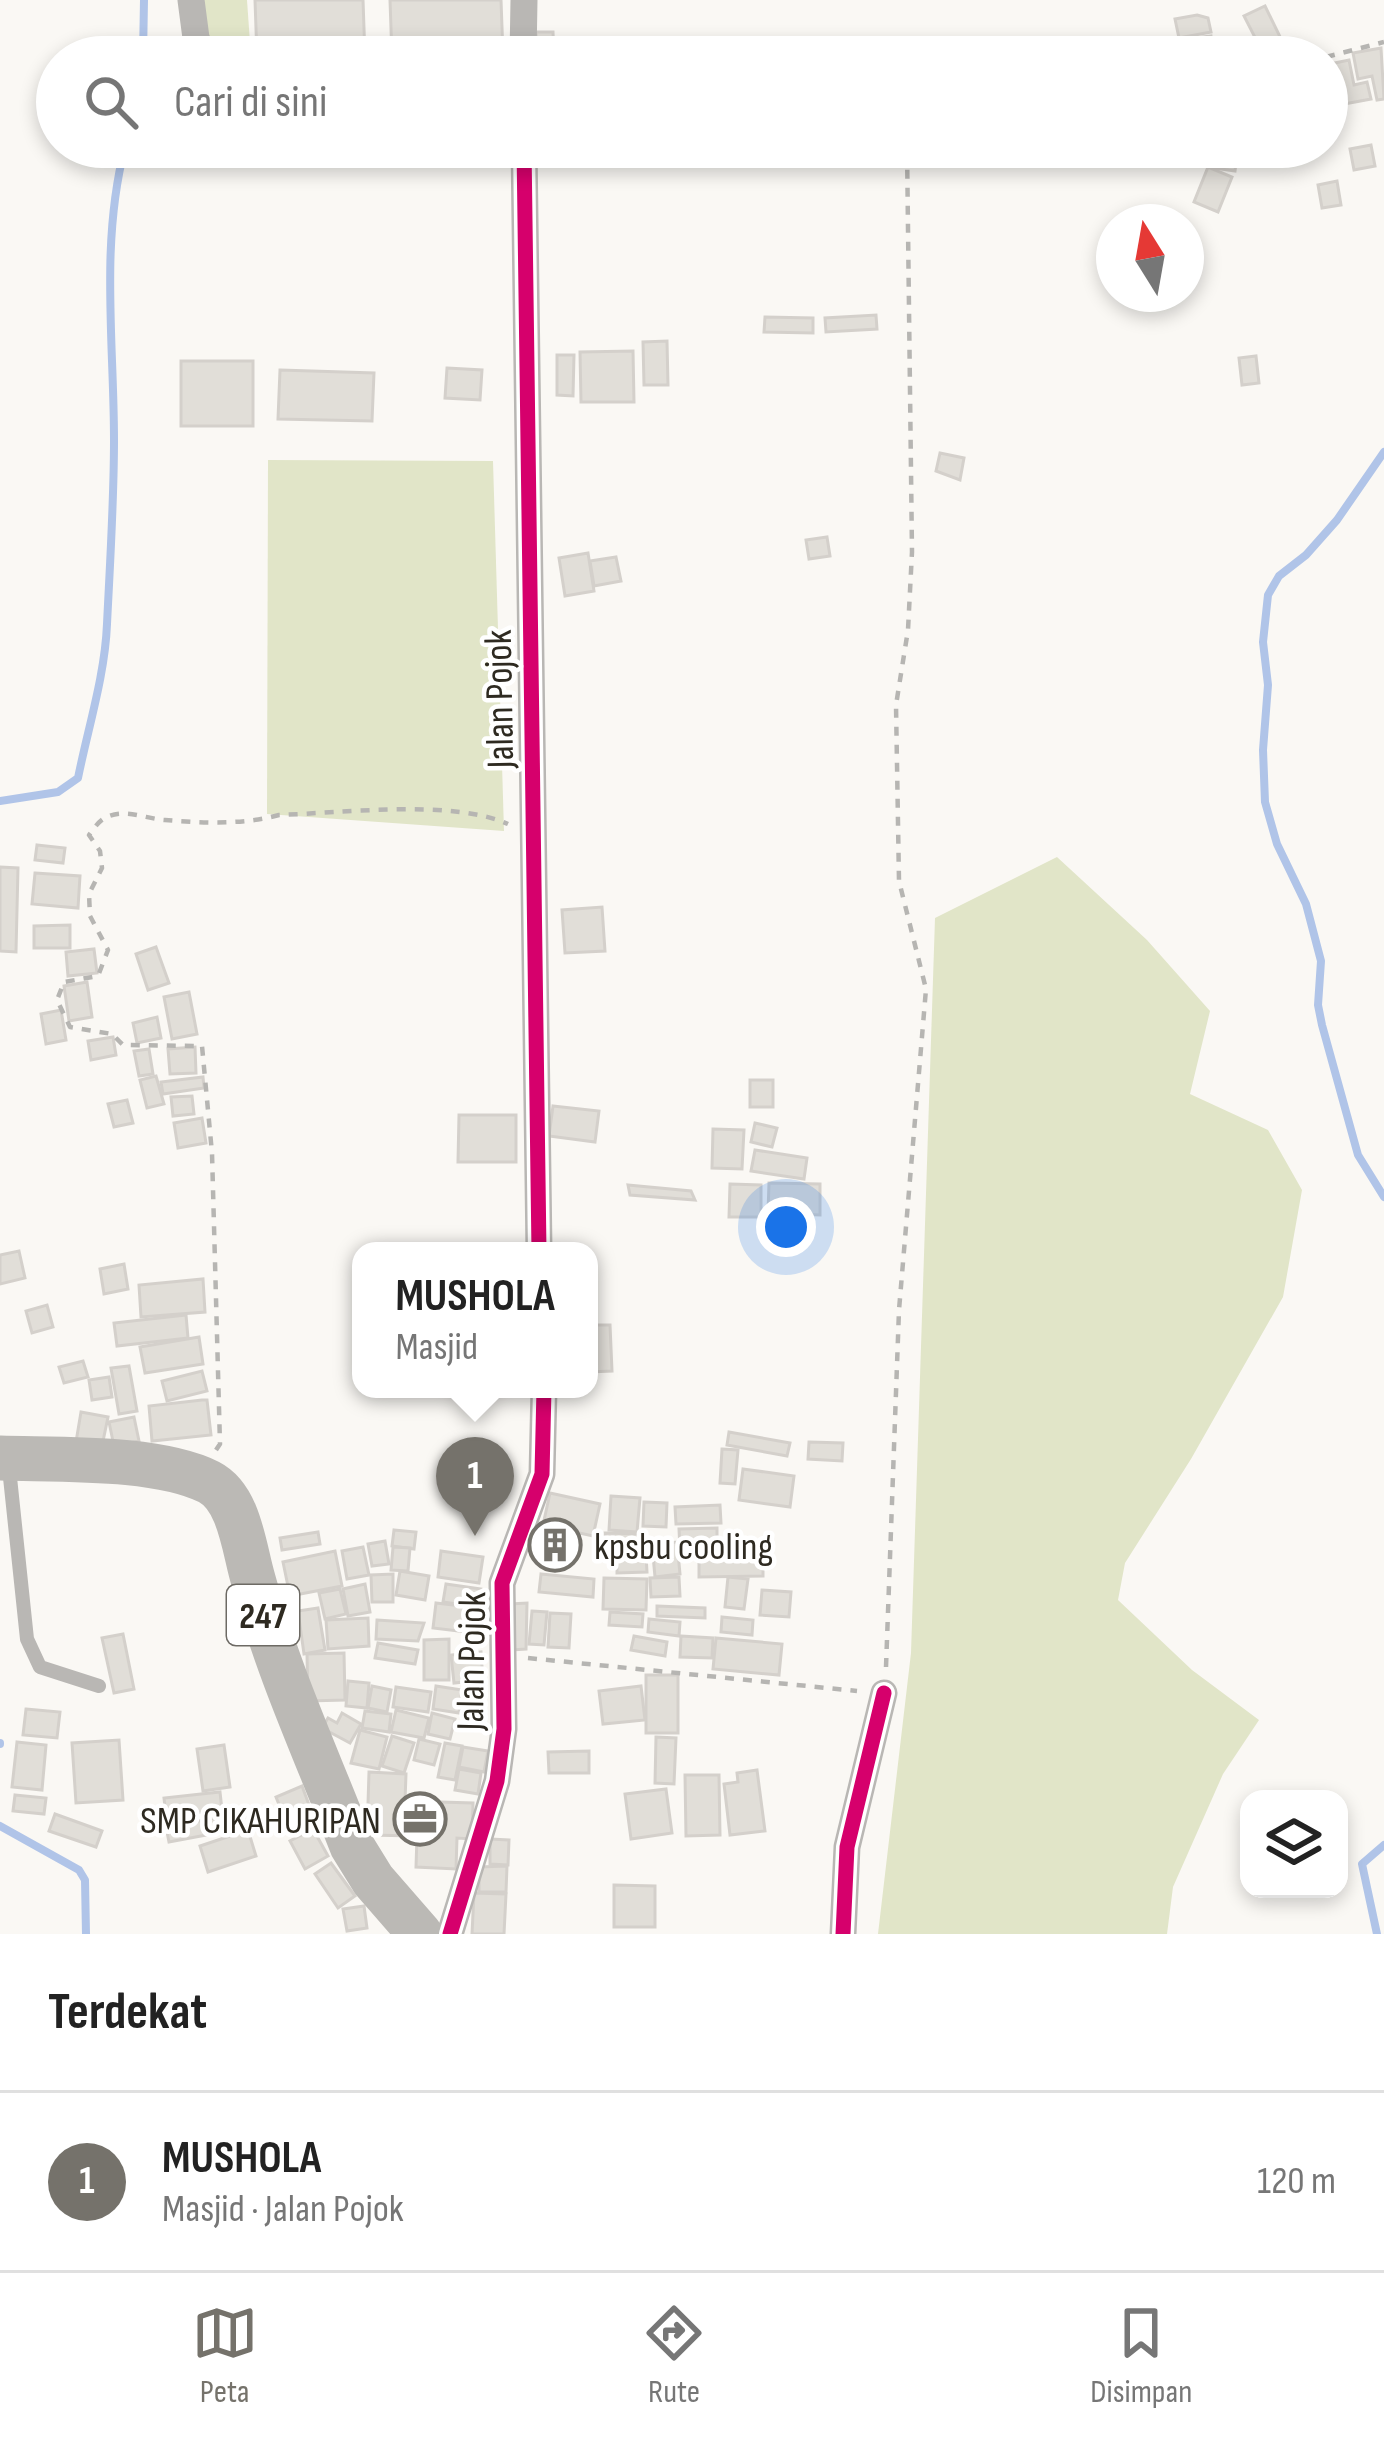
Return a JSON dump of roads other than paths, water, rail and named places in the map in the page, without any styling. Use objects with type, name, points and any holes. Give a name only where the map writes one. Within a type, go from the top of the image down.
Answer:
[{"type":"main road","name":"247","points":[[4,1458],[162,1466],[209,1482],[221,1491],[235,1513],[261,1610],[352,1846],[373,1880],[420,1934]]},
{"type":"street","points":[[191,0],[196,36]]},
{"type":"street","points":[[524,0],[524,36]]},
{"type":"street","name":"Jalan Pojok","points":[[524,168],[539,1242]]},
{"type":"street","name":"Jalan Pojok","points":[[450,1934],[497,1781],[504,1729],[502,1583],[542,1474],[544,1398]]},
{"type":"street","points":[[843,1934],[847,1847],[884,1693]]},
{"type":"lane","points":[[4,1458],[26,1639],[40,1667],[99,1686]]},
{"type":"waterway","points":[[143,36],[144,0]]},
{"type":"waterway","points":[[0,801],[58,792],[78,778],[100,682],[113,486],[111,256],[120,168]]},
{"type":"waterway","points":[[1384,452],[1337,520],[1306,555],[1279,576],[1268,595],[1263,642],[1268,685],[1265,802],[1277,844],[1306,904],[1321,961],[1318,1005],[1322,1025],[1358,1155],[1384,1197]]},
{"type":"waterway","points":[[0,1826],[79,1870],[85,1880],[86,1934]]},
{"type":"waterway","points":[[1377,1934],[1362,1864],[1384,1845]]},
{"type":"place","name":"MUSHOLA","points":[[475,1536]]},
{"type":"place","name":"kpsbu cooling","points":[[555,1545]]},
{"type":"place","name":"SMP CIKAHURIPAN","points":[[420,1819]]}]
